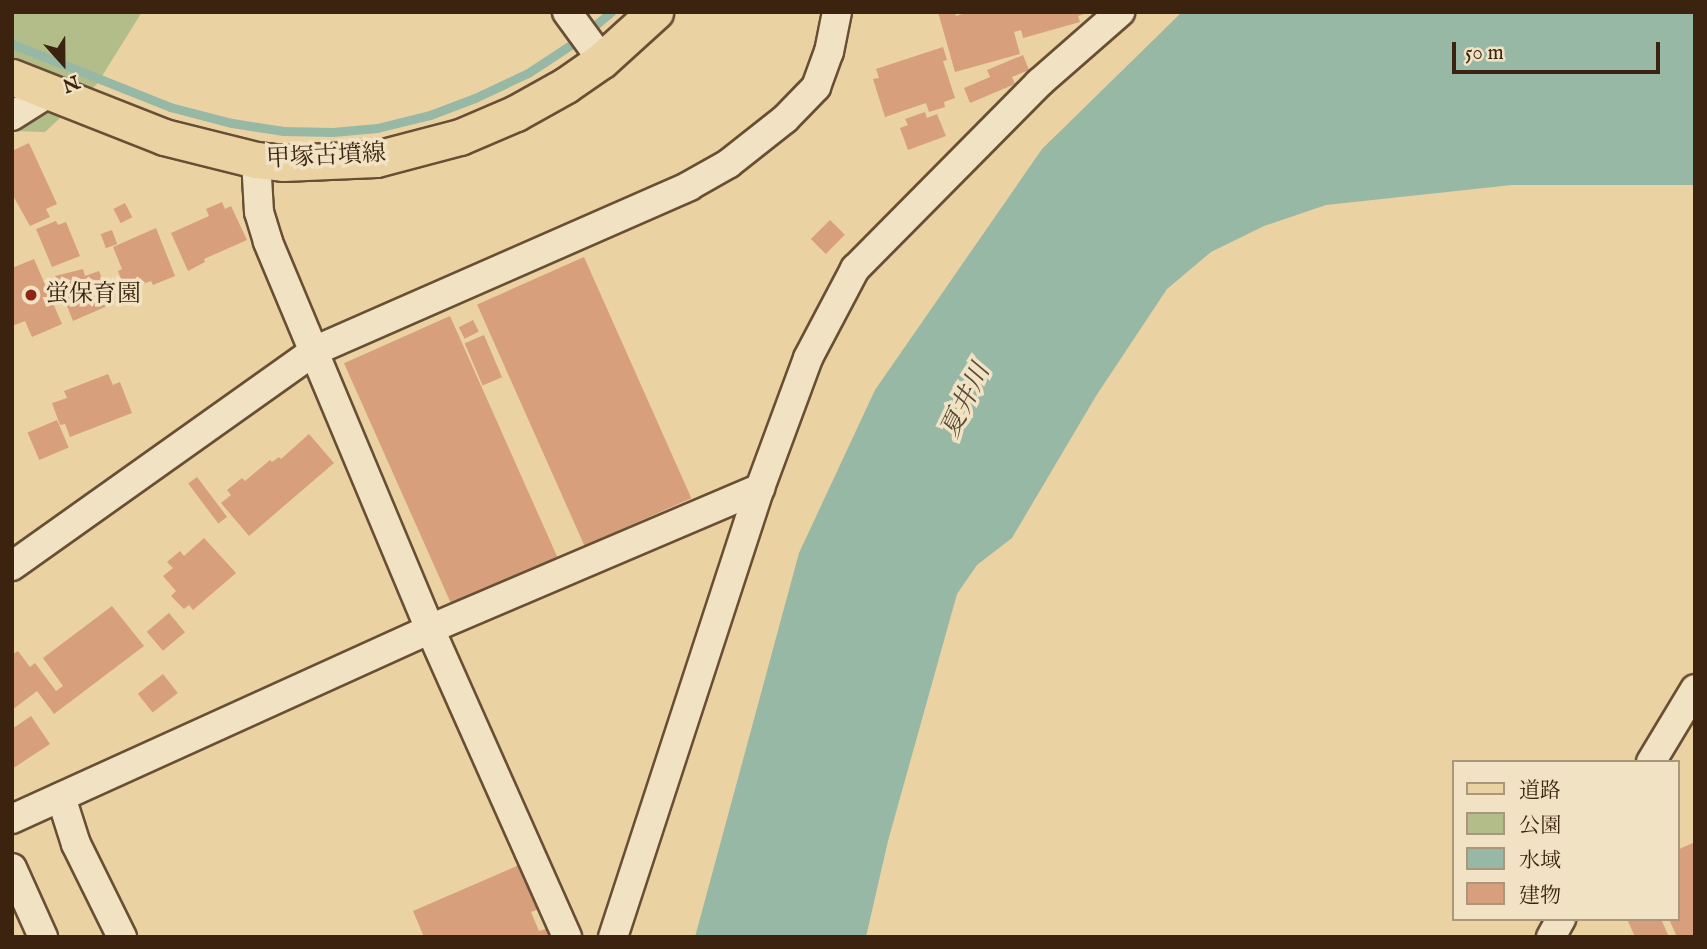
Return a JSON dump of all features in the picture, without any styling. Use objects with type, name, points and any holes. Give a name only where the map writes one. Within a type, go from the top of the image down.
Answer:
[{"type":"main road","name":"甲塚古墳線","points":[[12,77],[164,137],[256,160],[284,163],[376,159],[460,137],[526,108],[584,36],[655,12]]},
{"type":"street","points":[[12,566],[314,351],[689,186],[728,164],[785,119],[816,87],[829,52],[837,12]]},
{"type":"street","points":[[580,937],[616,928],[760,488],[808,358],[855,269],[1039,83],[1120,12]]},
{"type":"street","points":[[12,116],[50,92]]},
{"type":"street","points":[[256,160],[259,212],[268,242],[430,629],[567,937]]},
{"type":"street","points":[[12,819],[430,629],[760,488]]},
{"type":"street","points":[[1652,760],[1695,689]]},
{"type":"street","points":[[61,797],[76,844],[122,937]]},
{"type":"street","points":[[12,868],[43,937]]},
{"type":"street","points":[[1551,937],[1560,921]]},
{"type":"green space","points":[[12,12],[142,12],[97,84],[45,132],[12,131]]},
{"type":"water","name":"夏井川","points":[[1182,12],[1695,12],[1695,185],[1512,185],[1326,205],[1264,226],[1211,252],[1167,289],[1096,396],[1012,538],[977,565],[957,594],[888,841],[866,937],[695,937],[799,553],[875,390],[1042,149]]},
{"type":"building","points":[[938,12],[955,12],[956,16],[969,12],[1087,13],[1078,16],[1080,22],[1023,38],[1021,30],[1014,32],[1020,54],[955,72]]},
{"type":"building","points":[[943,47],[947,60],[943,61],[955,98],[944,102],[945,107],[929,112],[926,103],[885,117],[873,79],[879,78],[876,69]]},
{"type":"building","points":[[1023,55],[1029,70],[1012,77],[1015,84],[970,103],[964,88],[990,77],[987,70]]},
{"type":"building","points":[[925,112],[927,118],[937,114],[946,136],[908,150],[900,128],[908,125],[905,119]]},
{"type":"building","points":[[29,143],[57,204],[46,209],[50,217],[30,226],[12,194],[12,151]]},
{"type":"building","points":[[222,202],[225,209],[231,206],[247,240],[204,259],[205,262],[188,271],[171,233],[209,216],[206,209]]},
{"type":"building","points":[[125,203],[132,217],[121,223],[113,209]]},
{"type":"building","points":[[830,220],[845,235],[826,254],[811,239]]},
{"type":"building","points":[[56,221],[58,225],[66,222],[80,256],[52,267],[36,229]]},
{"type":"building","points":[[156,228],[175,276],[153,285],[151,281],[130,289],[127,283],[123,284],[118,271],[122,269],[113,247]]},
{"type":"building","points":[[112,230],[117,244],[106,248],[101,234]]},
{"type":"building","points":[[584,257],[691,498],[584,546],[477,305]]},
{"type":"building","name":"蛍保育園","points":[[34,259],[62,324],[32,337],[25,321],[12,326],[12,268]]},
{"type":"building","points":[[83,269],[85,276],[99,271],[112,304],[73,321],[55,276]]},
{"type":"building","points":[[450,316],[558,558],[452,605],[344,363]]},
{"type":"building","points":[[473,320],[479,332],[465,339],[459,327]]},
{"type":"building","points":[[484,335],[502,377],[483,386],[465,343]]},
{"type":"building","points":[[108,374],[113,385],[120,382],[132,413],[70,437],[65,424],[60,425],[52,403],[67,398],[64,391]]},
{"type":"building","points":[[57,420],[69,448],[39,460],[28,433]]},
{"type":"building","points":[[309,434],[334,463],[249,536],[221,503],[231,495],[227,490],[242,478],[245,481],[270,460],[272,462],[279,457],[281,459]]},
{"type":"building","points":[[197,477],[227,517],[218,524],[188,484]]},
{"type":"building","points":[[204,538],[236,573],[193,610],[189,605],[184,609],[171,596],[176,591],[163,576],[173,568],[167,562],[180,551],[184,556]]},
{"type":"building","points":[[112,606],[144,646],[54,714],[37,691],[12,710],[12,655],[18,651],[30,667],[35,663],[56,691],[63,686],[43,658]]},
{"type":"building","points":[[169,613],[185,632],[163,651],[147,632]]},
{"type":"building","points":[[163,674],[178,693],[153,713],[138,694]]},
{"type":"building","points":[[31,716],[50,744],[12,769],[12,729]]},
{"type":"building","points":[[1695,842],[1695,937],[1677,937],[1670,921],[1679,921],[1679,849]]},
{"type":"building","points":[[526,862],[544,907],[531,912],[539,931],[546,929],[549,937],[424,937],[413,911]]},
{"type":"building","points":[[1628,921],[1662,921],[1669,937],[1635,937]]},
{"type":"waterway","points":[[12,44],[170,107],[232,123],[283,131],[333,132],[377,128],[430,115],[475,98],[528,73],[575,42],[611,12]]},
{"type":"place","name":"蛍保育園","points":[[31,295]]}]
